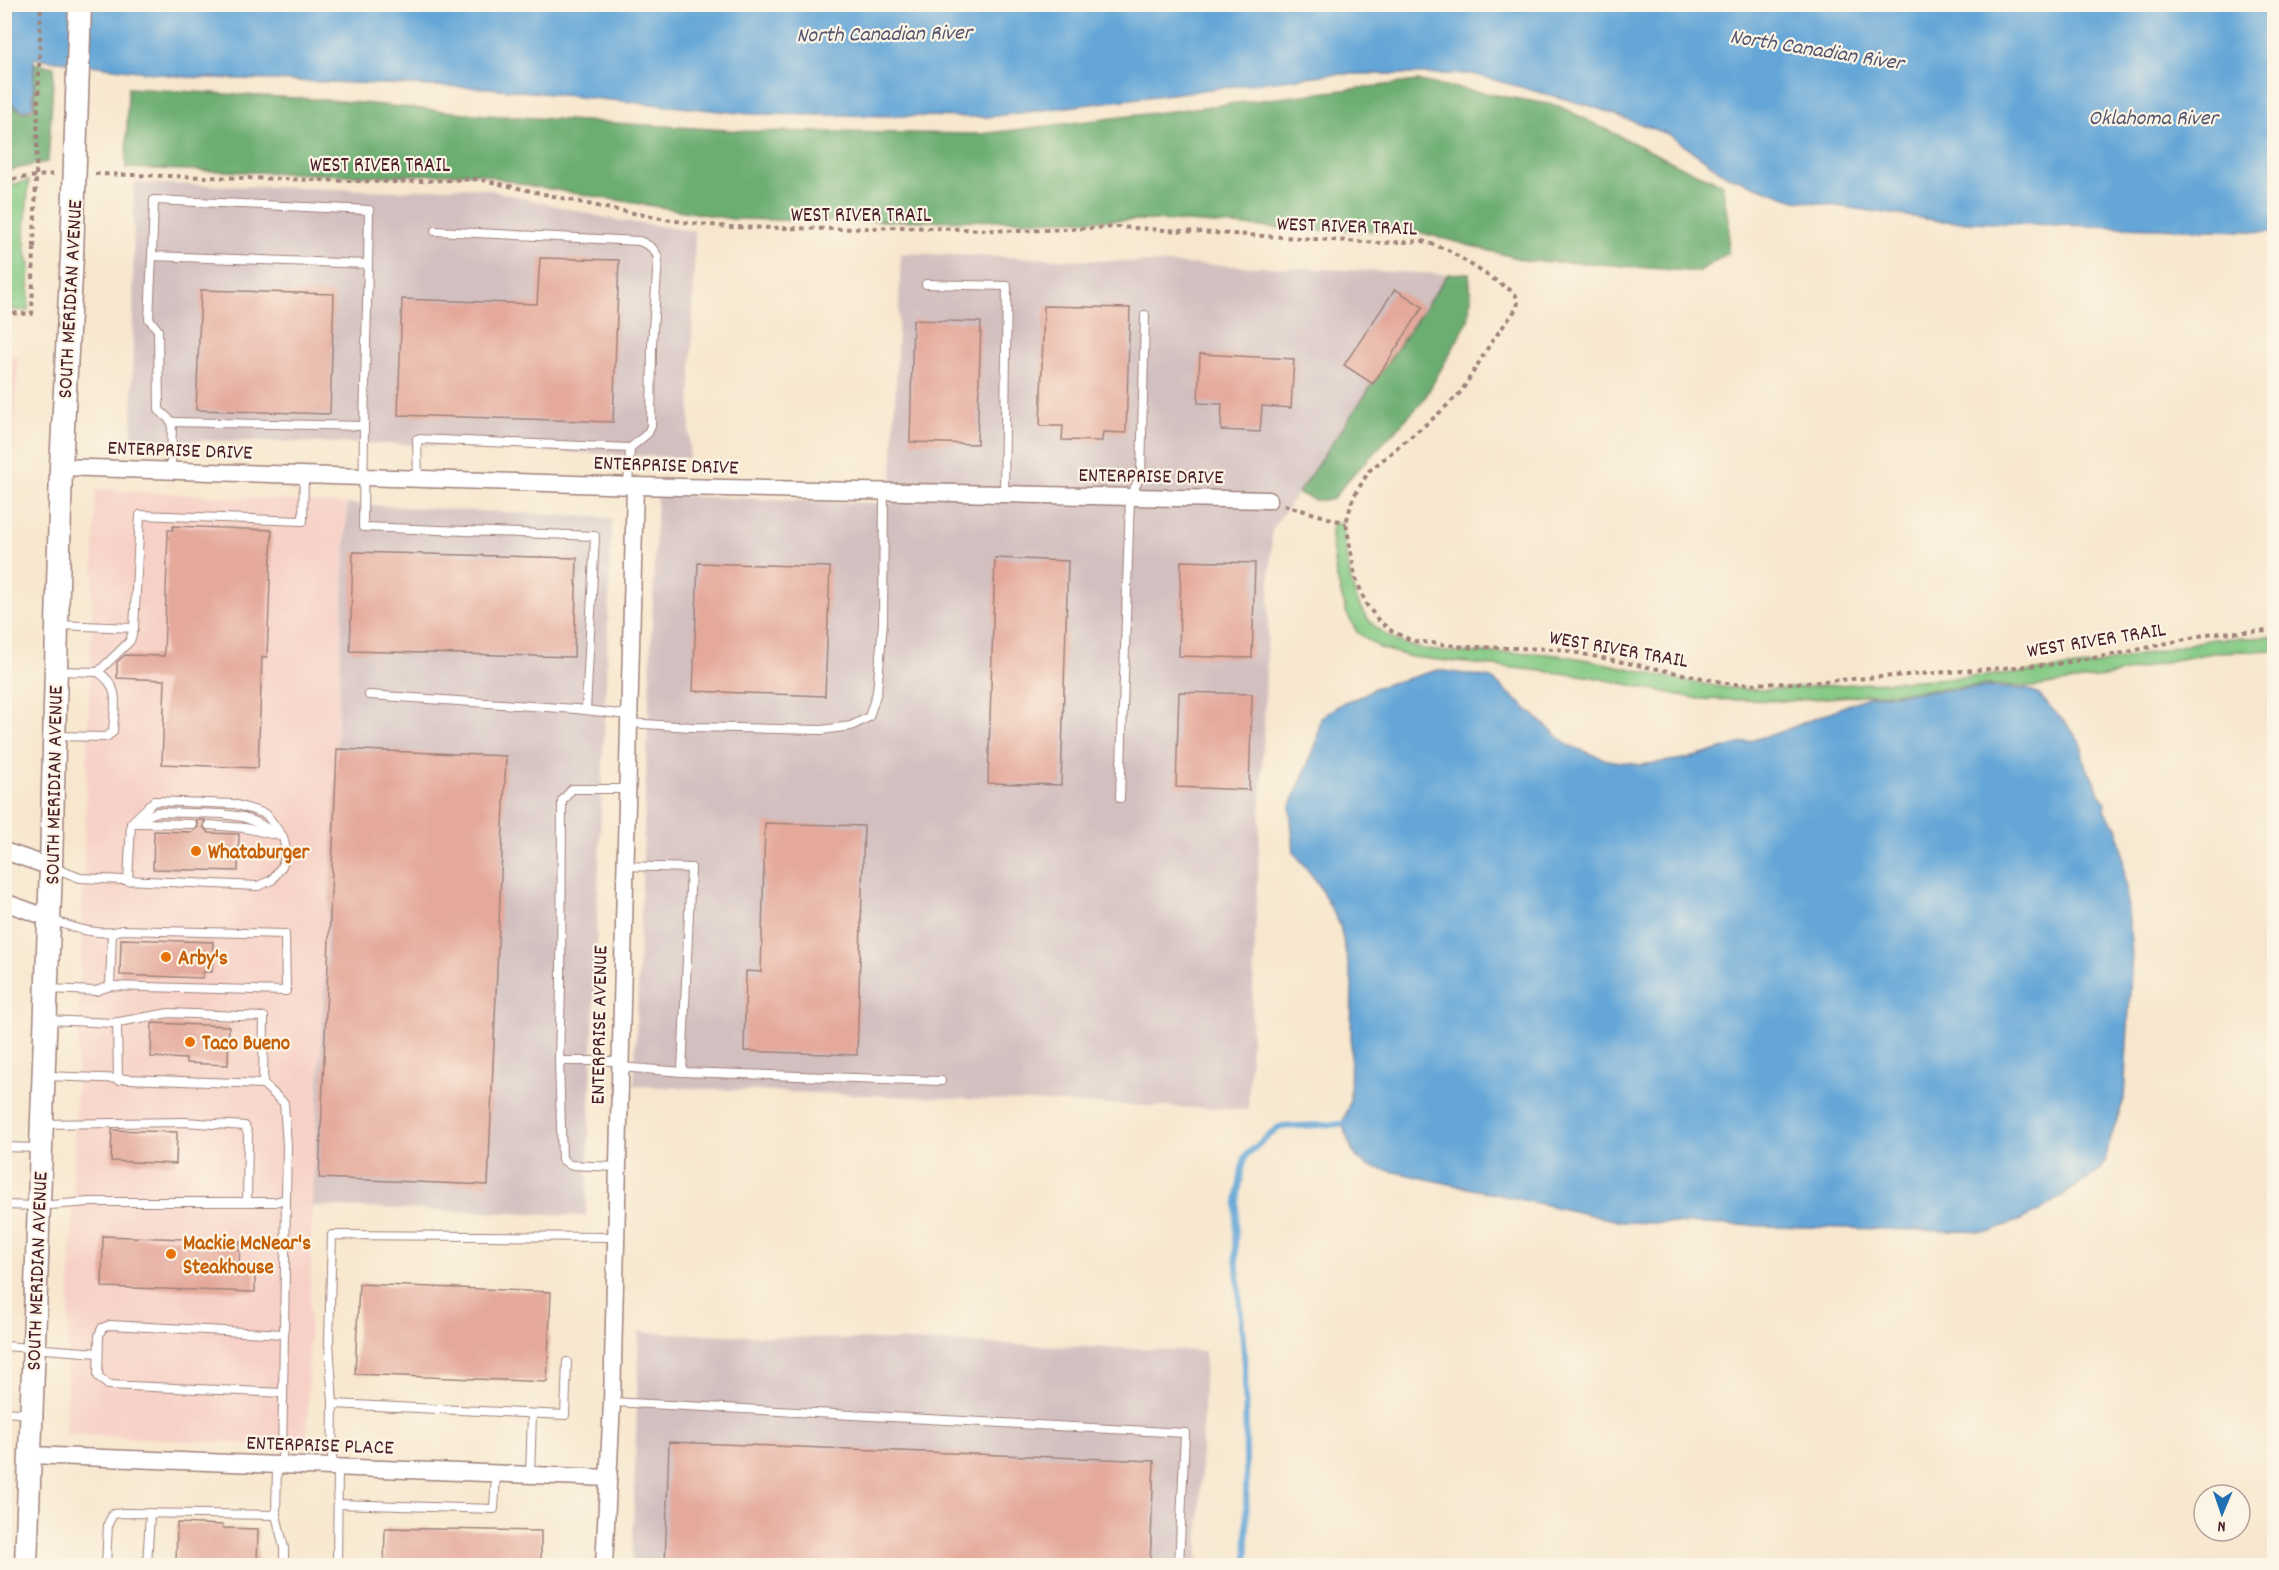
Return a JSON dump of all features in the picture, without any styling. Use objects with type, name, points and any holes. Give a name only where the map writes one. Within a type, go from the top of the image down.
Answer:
[{"type":"main road","name":"SOUTH MERIDIAN AVENUE","points":[[26,1566],[51,867],[61,467],[72,255],[80,4]]},
{"type":"street","name":"ENTERPRISE DRIVE","points":[[61,467],[632,486],[1269,500]]},
{"type":"street","name":"ENTERPRISE AVENUE","points":[[604,1566],[612,1402],[632,486]]},
{"type":"street","points":[[4,851],[51,867]]},
{"type":"street","points":[[4,902],[49,918]]},
{"type":"street","name":"ENTERPRISE PLACE","points":[[29,1455],[609,1478]]},
{"type":"lane","points":[[364,426],[172,422],[159,410],[159,330],[149,319],[154,200],[369,210],[363,527],[595,537],[586,710]]},
{"type":"lane","points":[[418,479],[417,439],[630,448],[648,433],[651,426],[656,252],[648,244],[639,241],[435,231]]},
{"type":"lane","points":[[152,256],[368,264]]},
{"type":"lane","points":[[926,284],[1007,286],[1004,494]]},
{"type":"lane","points":[[1120,798],[1130,497],[1141,475],[1145,315]]},
{"type":"lane","points":[[171,471],[172,422]]},
{"type":"lane","points":[[630,448],[632,486]]},
{"type":"lane","points":[[98,672],[105,667],[116,652],[130,641],[134,628],[140,515],[303,521],[304,475]]},
{"type":"lane","points":[[369,695],[586,710],[628,719],[692,727],[822,730],[851,726],[869,717],[877,692],[883,622],[884,492]]},
{"type":"lane","points":[[57,626],[134,628]]},
{"type":"lane","points":[[54,736],[106,737],[113,732],[114,688],[107,678],[98,672],[55,671]]},
{"type":"lane","points":[[617,1167],[570,1165],[562,1159],[559,1061],[562,801],[572,789],[626,789]]},
{"type":"lane","points":[[51,867],[80,878],[128,882],[258,886],[272,880],[282,866],[286,854],[283,837],[266,814],[234,804],[153,801],[131,823],[128,882]]},
{"type":"lane","points":[[131,823],[192,824]]},
{"type":"lane","points":[[209,825],[245,828],[283,837]]},
{"type":"lane","points":[[624,866],[691,868],[682,1072]]},
{"type":"lane","points":[[46,989],[96,991],[110,986],[286,991],[285,934],[122,930],[112,933],[79,929],[49,918]]},
{"type":"lane","points":[[110,986],[112,933]]},
{"type":"lane","points":[[45,1020],[117,1022],[169,1013],[264,1017],[263,1084]]},
{"type":"lane","points":[[117,1022],[118,1080]]},
{"type":"lane","points":[[559,1061],[620,1064],[682,1072],[941,1081]]},
{"type":"lane","points":[[42,1075],[118,1080],[263,1084],[284,1103],[287,1146],[283,1393],[276,1515],[284,1548],[284,1566]]},
{"type":"lane","points":[[41,1124],[184,1122],[245,1126],[248,1134],[247,1202]]},
{"type":"lane","points":[[4,1147],[40,1148]]},
{"type":"lane","points":[[4,1205],[38,1206],[89,1202],[275,1202],[286,1199]]},
{"type":"lane","points":[[337,1566],[338,1504],[329,1342],[332,1235],[615,1238]]},
{"type":"lane","points":[[283,1393],[108,1385],[98,1377],[98,1353],[99,1335],[102,1328],[110,1325],[284,1334]]},
{"type":"lane","points":[[4,1346],[98,1353]]},
{"type":"lane","points":[[333,1404],[565,1415],[567,1362]]},
{"type":"lane","points":[[612,1402],[1185,1433],[1179,1566]]},
{"type":"lane","points":[[4,1412],[31,1414]]},
{"type":"lane","points":[[530,1475],[532,1414]]},
{"type":"lane","points":[[338,1504],[494,1509],[496,1473]]},
{"type":"lane","points":[[147,1566],[150,1513]]},
{"type":"lane","points":[[106,1566],[108,1524],[113,1514],[276,1515]]},
{"type":"path","points":[[4,313],[32,314],[41,4]]},
{"type":"path","points":[[4,180],[62,174]]},
{"type":"path","name":"WEST RIVER TRAIL","points":[[93,174],[393,182],[478,179],[606,208],[682,222],[729,227],[839,229],[901,227],[1019,231],[1118,227],[1380,243],[1423,241],[1448,250],[1515,293],[1518,300],[1517,308],[1492,341],[1461,392],[1436,416],[1369,471],[1353,498],[1346,523],[1354,576],[1366,604],[1379,621],[1393,632],[1413,641],[1466,647],[1558,649],[1732,684],[1798,683],[2057,664],[2123,653],[2213,633],[2274,632]]},
{"type":"path","points":[[1269,500],[1346,523]]},
{"type":"shaded area","points":[[134,183],[398,191],[459,187],[486,189],[615,220],[695,231],[689,458],[392,444],[132,439]]},
{"type":"shaded area","points":[[901,253],[1448,274],[1272,530],[1248,1110],[634,1086],[657,495],[891,504]]},
{"type":"shaded area","points":[[4,355],[18,356],[5,679]]},
{"type":"shaded area","points":[[96,489],[346,504],[336,770],[312,1206],[307,1447],[65,1434]]},
{"type":"shaded area","points":[[347,504],[612,518],[586,1216],[312,1206],[336,770]]},
{"type":"shaded area","points":[[639,1332],[1205,1351],[1198,1565],[632,1566]]},
{"type":"green space","points":[[34,63],[54,67],[48,162],[5,171],[5,101],[23,113],[35,109]]},
{"type":"green space","points":[[1418,81],[1559,106],[1680,166],[1722,184],[1729,225],[1728,253],[1698,272],[1587,263],[1528,261],[1415,231],[1306,230],[1156,220],[732,219],[526,185],[477,173],[376,176],[126,168],[128,88],[329,100],[485,115],[743,131],[981,134]]},
{"type":"green space","points":[[29,180],[25,236],[25,247],[30,263],[28,311],[5,309],[5,187]]},
{"type":"green space","points":[[1469,273],[1471,298],[1468,321],[1423,401],[1332,500],[1314,500],[1298,493],[1448,274]]},
{"type":"green space","points":[[1332,522],[1343,525],[1351,582],[1361,609],[1369,620],[1379,630],[1396,640],[1434,651],[1535,653],[1563,656],[1703,684],[1760,690],[2011,674],[2088,666],[2212,639],[2274,637],[2274,650],[2218,652],[2169,661],[2110,676],[2033,687],[1990,685],[1787,701],[1699,699],[1587,676],[1411,657],[1380,648],[1357,632],[1346,612],[1336,575],[1331,537]]},
{"type":"water","name":"Oklahoma River","points":[[4,5],[2274,5],[2274,232],[1941,221],[1795,200],[1726,175],[1668,134],[1591,106],[1472,74],[1331,74],[987,117],[750,114],[490,88],[186,77],[34,58],[33,107],[23,111],[5,99]]},
{"type":"water","points":[[1438,670],[1491,678],[1568,745],[1607,760],[1641,765],[1690,758],[1781,732],[1870,696],[1988,687],[2026,689],[2037,693],[2069,727],[2081,744],[2084,762],[2105,803],[2104,811],[2117,827],[2122,848],[2132,953],[2124,1099],[2105,1162],[2097,1173],[2036,1213],[1991,1232],[1623,1222],[1368,1166],[1362,1162],[1353,1152],[1342,1124],[1350,1102],[1352,983],[1340,925],[1317,882],[1294,852],[1290,808],[1316,744],[1321,718],[1344,702],[1360,697],[1374,688]]},
{"type":"building","points":[[540,258],[619,260],[613,422],[398,415],[402,299],[537,304]]},
{"type":"building","points":[[1395,289],[1423,307],[1373,384],[1344,365]]},
{"type":"building","points":[[201,290],[334,294],[330,414],[196,410]]},
{"type":"building","points":[[1044,306],[1130,308],[1126,433],[1103,432],[1102,441],[1062,440],[1063,426],[1040,426]]},
{"type":"building","points":[[913,320],[981,322],[977,444],[910,442]]},
{"type":"building","points":[[1200,354],[1294,359],[1291,408],[1262,406],[1260,432],[1221,430],[1222,404],[1198,403]]},
{"type":"building","points":[[173,526],[272,530],[267,657],[262,657],[258,768],[162,764],[165,680],[117,678],[117,662],[125,655],[164,656],[168,530],[173,530]]},
{"type":"building","points":[[353,552],[577,558],[574,657],[350,651]]},
{"type":"building","points":[[995,558],[1068,561],[1061,785],[988,783]]},
{"type":"building","points":[[1181,561],[1255,563],[1252,658],[1179,656]]},
{"type":"building","points":[[698,563],[830,567],[825,696],[693,691]]},
{"type":"building","points":[[1179,692],[1252,694],[1249,790],[1176,787]]},
{"type":"building","points":[[337,749],[506,756],[488,1185],[319,1178]]},
{"type":"building","name":"Whataburger","points":[[196,820],[205,820],[203,827],[209,833],[239,834],[238,871],[153,869],[154,831],[192,832],[198,827]]},
{"type":"building","points":[[765,823],[864,826],[857,1055],[744,1051],[746,971],[761,972]]},
{"type":"building","name":"Arby's","points":[[121,939],[213,942],[212,972],[203,972],[203,978],[120,975]]},
{"type":"building","name":"Taco Bueno","points":[[152,1023],[229,1026],[228,1065],[186,1063],[186,1059],[151,1057]]},
{"type":"building","points":[[112,1130],[177,1132],[176,1164],[111,1161]]},
{"type":"building","name":"Mackie McNear's Steakhouse","points":[[103,1236],[240,1241],[239,1267],[255,1267],[255,1292],[102,1287]]},
{"type":"building","points":[[359,1284],[551,1292],[547,1382],[355,1374]]},
{"type":"building","points":[[669,1442],[1154,1461],[1150,1566],[665,1566]]},
{"type":"building","points":[[177,1523],[258,1529],[257,1566],[176,1566]]},
{"type":"building","points":[[385,1528],[541,1531],[541,1566],[384,1566]]},
{"type":"waterway","points":[[1247,1566],[1245,1365],[1235,1243],[1237,1202],[1242,1168],[1246,1155],[1279,1127],[1342,1124],[1348,1121]]},
{"type":"place","name":"Whataburger","points":[[196,851]]},
{"type":"place","name":"Arby's","points":[[166,957]]},
{"type":"place","name":"Taco Bueno","points":[[190,1042]]},
{"type":"place","name":"Mackie McNear's Steakhouse","points":[[171,1254]]},
{"type":"water label","name":"North Canadian River","points":[[884,32]]},
{"type":"water label","name":"North Canadian River","points":[[1817,48]]}]
